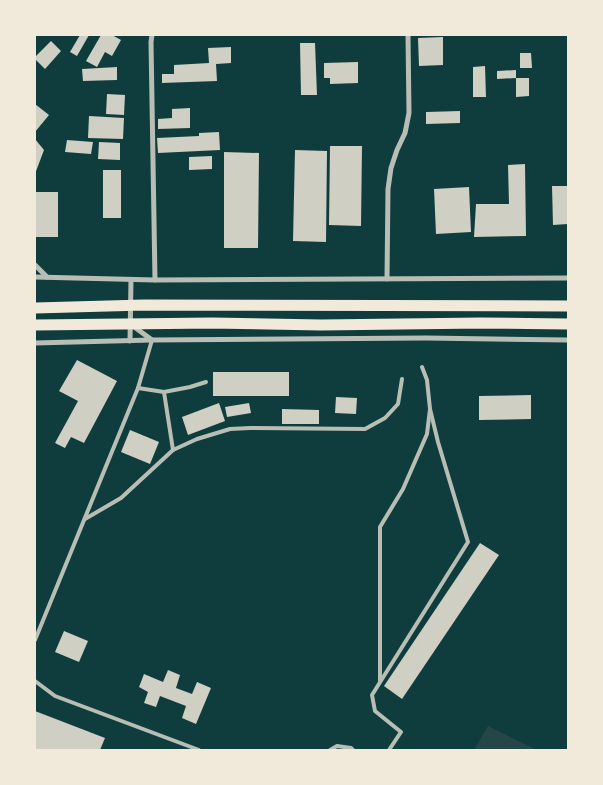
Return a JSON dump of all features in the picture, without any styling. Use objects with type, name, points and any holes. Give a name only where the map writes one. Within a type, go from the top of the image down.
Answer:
[{"type":"highway","points":[[35,308],[131,306],[568,306]]},
{"type":"highway","points":[[35,325],[212,323],[321,325],[568,324]]},
{"type":"street","points":[[152,35],[155,280]]},
{"type":"street","points":[[388,279],[388,189],[391,168],[405,133],[409,112],[408,35]]},
{"type":"street","points":[[35,265],[47,277]]},
{"type":"street","points":[[35,277],[131,280],[568,278]]},
{"type":"street","points":[[130,341],[131,280]]},
{"type":"street","points":[[131,324],[152,340]]},
{"type":"street","points":[[426,338],[427,324]]},
{"type":"street","points":[[35,342],[426,338],[568,340]]},
{"type":"lane","points":[[35,640],[138,388],[152,340]]},
{"type":"lane","points":[[389,750],[401,732],[375,711],[372,695],[468,542],[438,442],[430,409],[427,380],[422,367]]},
{"type":"lane","points":[[85,519],[121,498],[173,450],[197,439],[230,429],[365,429],[385,418],[398,404],[402,379]]},
{"type":"lane","points":[[138,388],[164,392],[206,382]]},
{"type":"lane","points":[[164,392],[173,450]]},
{"type":"lane","points":[[380,682],[380,527],[403,489],[427,434],[430,409]]},
{"type":"lane","points":[[35,681],[55,696],[199,750]]},
{"type":"lane","points":[[330,750],[336,746],[353,750]]},
{"type":"shaded area","points":[[488,726],[537,750],[474,750]]},
{"type":"building","points":[[80,35],[89,35],[77,56],[70,52]]},
{"type":"building","points":[[101,35],[112,35],[121,40],[112,56],[105,52],[97,67],[86,61]]},
{"type":"building","points":[[443,37],[443,65],[419,66],[418,38]]},
{"type":"building","points":[[51,41],[61,51],[45,69],[35,57]]},
{"type":"building","points":[[300,43],[315,43],[317,95],[301,95]]},
{"type":"building","points":[[231,47],[231,63],[216,64],[217,81],[162,83],[162,74],[174,74],[174,65],[209,63],[208,48]]},
{"type":"building","points":[[520,53],[531,53],[532,68],[520,68]]},
{"type":"building","points":[[358,62],[358,83],[330,84],[330,78],[324,78],[324,63]]},
{"type":"building","points":[[485,66],[486,97],[473,97],[473,67]]},
{"type":"building","points":[[117,67],[117,80],[83,81],[82,69]]},
{"type":"building","points":[[516,70],[516,78],[497,79],[497,71]]},
{"type":"building","points":[[516,78],[529,78],[529,96],[516,97]]},
{"type":"building","points":[[107,94],[125,95],[124,115],[106,114]]},
{"type":"building","points":[[35,104],[49,115],[35,132]]},
{"type":"building","points":[[190,108],[190,128],[158,129],[158,119],[172,118],[172,109]]},
{"type":"building","points":[[460,111],[460,123],[426,124],[426,112]]},
{"type":"building","points":[[89,116],[124,118],[123,139],[88,138]]},
{"type":"building","points":[[219,132],[220,150],[158,153],[157,138],[199,136],[199,133]]},
{"type":"building","points":[[35,139],[44,150],[35,174]]},
{"type":"building","points":[[67,140],[93,142],[91,154],[65,152]]},
{"type":"building","points":[[99,142],[120,143],[120,160],[98,159]]},
{"type":"building","points":[[330,146],[362,146],[361,226],[329,225]]},
{"type":"building","points":[[295,150],[327,151],[326,242],[293,241]]},
{"type":"building","points":[[224,152],[259,153],[258,248],[224,248]]},
{"type":"building","points":[[212,156],[212,169],[189,170],[189,157]]},
{"type":"building","points":[[525,164],[526,236],[474,237],[476,204],[509,204],[508,165]]},
{"type":"building","points":[[103,170],[121,170],[121,218],[103,218]]},
{"type":"building","points":[[552,186],[568,186],[568,224],[553,225]]},
{"type":"building","points":[[469,187],[471,232],[436,234],[434,189]]},
{"type":"building","points":[[35,192],[58,192],[58,237],[35,237]]},
{"type":"building","points":[[77,360],[117,381],[84,443],[71,437],[65,448],[55,443],[78,401],[59,391]]},
{"type":"building","points":[[213,372],[289,372],[289,396],[213,396]]},
{"type":"building","points":[[531,395],[531,419],[479,420],[479,396]]},
{"type":"building","points":[[336,397],[357,398],[356,414],[335,413]]},
{"type":"building","points":[[219,403],[225,421],[188,435],[182,417]]},
{"type":"building","points":[[249,403],[251,413],[227,417],[225,407]]},
{"type":"building","points":[[282,409],[319,410],[319,424],[282,424]]},
{"type":"building","points":[[130,430],[159,442],[150,464],[121,452]]},
{"type":"building","points":[[480,543],[499,555],[402,699],[384,686]]},
{"type":"building","points":[[64,631],[88,641],[79,662],[55,652]]},
{"type":"building","points":[[168,670],[180,675],[176,688],[192,694],[197,682],[211,688],[196,724],[182,718],[186,706],[160,696],[156,707],[144,703],[148,692],[139,687],[144,674],[163,682]]},
{"type":"building","points":[[35,711],[105,738],[100,750],[35,750]]}]
